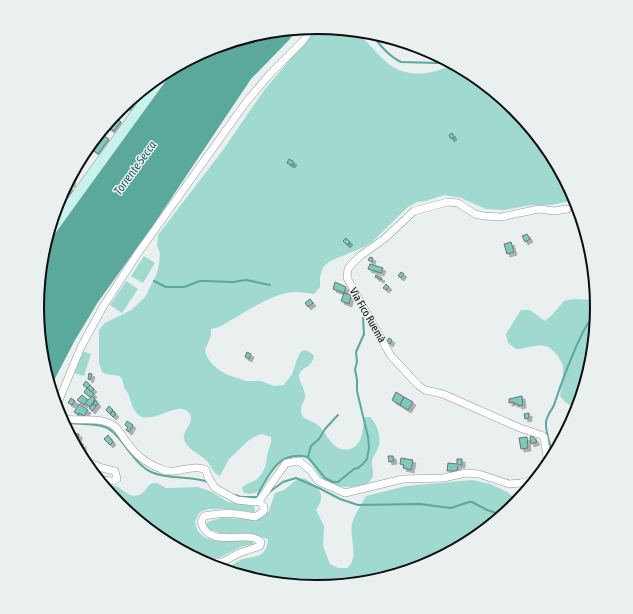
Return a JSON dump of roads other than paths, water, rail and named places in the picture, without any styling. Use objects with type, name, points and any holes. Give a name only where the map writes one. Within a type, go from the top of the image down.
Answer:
[{"type":"main road","points":[[60,213],[74,200],[143,96]]},
{"type":"street","points":[[59,399],[81,347],[104,305],[138,253],[247,101],[308,34]]},
{"type":"street","points":[[64,203],[74,200]]},
{"type":"street","name":"Via Fico Ruemà","points":[[546,454],[544,437],[541,435],[520,428],[442,394],[425,390],[418,385],[391,356],[347,278],[348,269],[360,256],[384,239],[414,211],[448,202],[458,203],[475,214],[501,217],[540,209],[554,211],[567,209]]},
{"type":"street","points":[[68,420],[104,421],[115,426],[142,460],[162,470],[178,471],[203,468],[206,470],[208,477],[215,488],[237,500],[254,502],[259,501],[286,463],[292,461],[299,461],[310,470],[318,482],[345,493],[403,479],[443,478],[466,473],[479,474],[509,484],[526,482]]},
{"type":"street","points":[[94,465],[115,471],[117,479],[113,481],[106,481]]},
{"type":"street","points":[[219,562],[224,562],[240,553],[260,546],[261,542],[258,539],[241,537],[218,538],[208,534],[203,528],[201,522],[204,516],[217,513],[234,512],[255,517],[263,512],[264,507],[259,501]]},
{"type":"water","name":"Torrente Secca","points":[[292,35],[251,79],[152,227],[98,302],[75,340],[54,381],[44,325],[44,289],[53,237],[167,79],[196,62],[229,48],[263,39]]},
{"type":"waterway","points":[[377,41],[393,57],[401,62],[438,63]]},
{"type":"waterway","points":[[154,281],[166,287],[184,287],[200,281],[233,282],[246,280],[270,285]]},
{"type":"waterway","points":[[258,497],[258,494],[271,471],[283,460],[290,457],[308,457],[325,478],[333,482],[338,482],[354,469],[358,468],[367,459],[369,448],[368,437],[357,391],[355,369],[357,362],[356,352],[364,334],[363,318]]},
{"type":"waterway","points":[[551,447],[547,433],[546,419],[554,405],[578,343],[589,322]]},
{"type":"waterway","points":[[308,457],[311,446],[319,439],[325,429],[338,415]]},
{"type":"waterway","points":[[69,423],[94,425],[111,430],[138,462],[151,472],[165,476],[208,482]]},
{"type":"waterway","points":[[268,493],[283,482],[296,478],[340,499],[358,505],[420,504],[451,508],[472,502],[496,513]]},
{"type":"waterway","points":[[235,495],[241,497],[258,497]]}]
